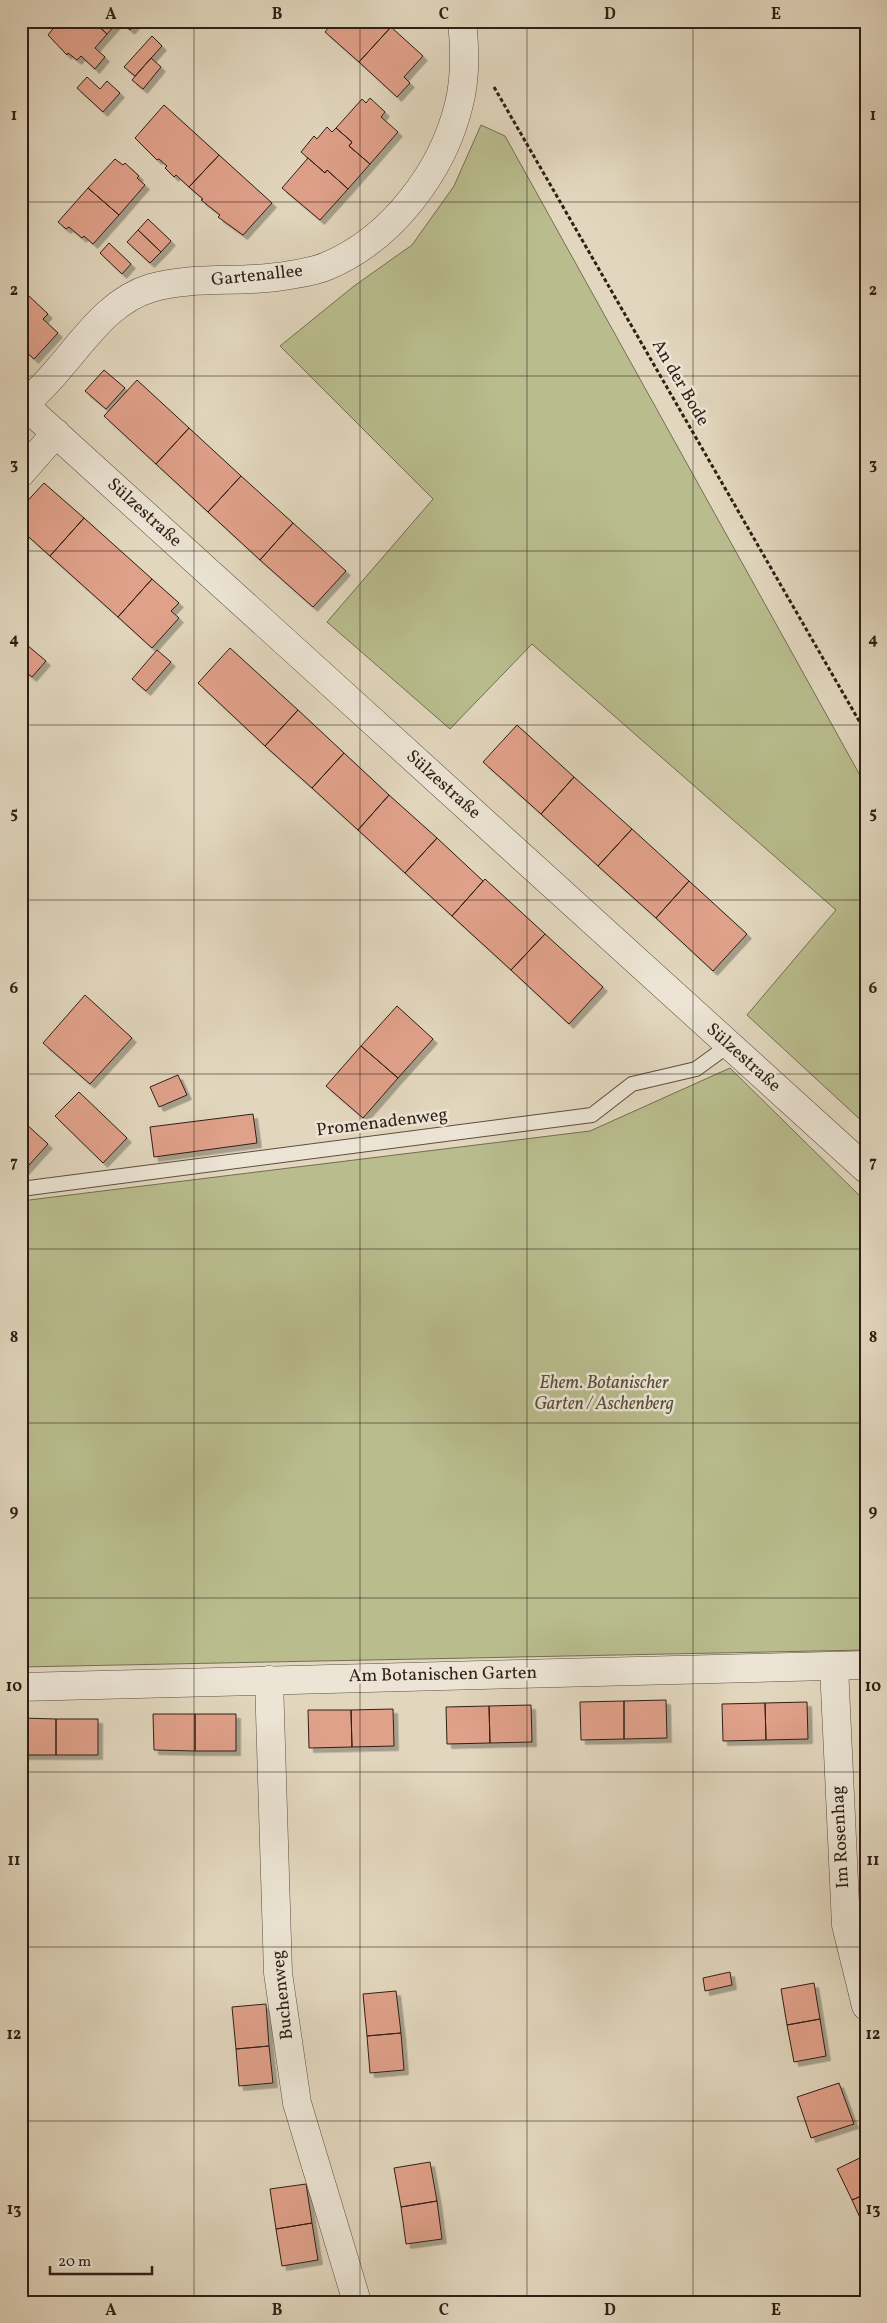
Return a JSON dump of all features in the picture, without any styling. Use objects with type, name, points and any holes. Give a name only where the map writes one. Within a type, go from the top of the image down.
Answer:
[{"type":"street","name":"Gartenallee","points":[[23,403],[60,367],[94,326],[122,303],[151,288],[182,283],[289,275],[326,266],[358,250],[385,227],[409,202],[429,174],[447,143],[459,104],[465,50],[462,21]]},
{"type":"street","name":"Sülzestraße","points":[[23,403],[866,1169]]},
{"type":"street","points":[[21,473],[56,433]]},
{"type":"street","name":"Am Botanischen Garten","points":[[21,1687],[866,1665]]},
{"type":"street","name":"Im Rosenhag","points":[[834,1666],[846,1925],[866,2006]]},
{"type":"street","name":"Buchenweg","points":[[269,1680],[278,1973],[297,2103],[357,2302]]},
{"type":"lane","name":"Promenadenweg","points":[[21,1189],[592,1115],[632,1084],[696,1069],[729,1045]]},
{"type":"path","name":"An der Bode","points":[[465,50],[494,86],[866,733]]},
{"type":"green space","points":[[481,125],[505,136],[866,786],[866,1125],[747,1015],[836,910],[532,644],[450,729],[327,622],[433,499],[280,346],[354,286],[412,245],[454,186]]},
{"type":"green space","name":"Ehem. Botanischer Garten / Aschenberg","points":[[730,1068],[866,1202],[866,1650],[21,1667],[21,1201],[590,1131]]},
{"type":"building","points":[[59,21],[93,21],[107,34],[95,48],[105,57],[95,69],[81,56],[77,60],[68,53],[67,55],[48,35]]},
{"type":"building","points":[[93,21],[119,21],[107,34]]},
{"type":"building","points":[[120,21],[138,21],[130,30]]},
{"type":"building","points":[[334,21],[384,21],[391,27],[359,62],[325,32]]},
{"type":"building","points":[[391,27],[423,56],[404,77],[410,83],[397,97],[359,62]]},
{"type":"building","points":[[152,36],[162,46],[135,76],[124,67]]},
{"type":"building","points":[[151,58],[161,67],[143,89],[132,80]]},
{"type":"building","points":[[87,77],[100,89],[107,81],[120,93],[103,112],[77,88]]},
{"type":"building","points":[[370,98],[385,112],[381,117],[398,132],[370,164],[349,146],[352,142],[336,128],[362,99],[366,103]]},
{"type":"building","points":[[164,105],[219,155],[189,187],[176,175],[174,177],[165,168],[167,166],[159,159],[157,160],[135,138]]},
{"type":"building","points":[[327,127],[332,132],[336,128],[352,142],[349,146],[370,164],[348,189],[327,170],[325,173],[301,152],[314,136],[317,139]]},
{"type":"building","points":[[219,155],[272,203],[243,235],[218,217],[220,215],[201,200],[203,199],[189,187]]},
{"type":"building","points":[[308,158],[325,173],[327,170],[348,189],[320,220],[282,188]]},
{"type":"building","points":[[115,159],[123,165],[125,163],[139,176],[137,178],[145,185],[119,215],[88,188]]},
{"type":"building","points":[[88,188],[119,215],[93,244],[84,236],[82,238],[69,227],[66,229],[58,222]]},
{"type":"building","points":[[148,219],[171,241],[161,252],[138,230]]},
{"type":"building","points":[[138,230],[161,252],[150,263],[127,242]]},
{"type":"building","points":[[109,243],[131,264],[122,274],[100,253]]},
{"type":"building","points":[[29,296],[48,314],[43,319],[58,333],[34,359],[23,349],[21,350],[21,305]]},
{"type":"building","points":[[104,370],[125,388],[106,409],[85,391]]},
{"type":"building","points":[[137,380],[189,428],[156,464],[104,416]]},
{"type":"building","points":[[189,428],[241,476],[208,512],[156,464]]},
{"type":"building","points":[[241,476],[293,523],[260,560],[208,512]]},
{"type":"building","points":[[44,483],[84,518],[50,556],[21,530],[21,508]]},
{"type":"building","points":[[84,518],[152,579],[118,617],[50,556]]},
{"type":"building","points":[[293,523],[346,571],[313,607],[260,560]]},
{"type":"building","points":[[152,579],[179,603],[171,611],[179,618],[152,648],[118,617]]},
{"type":"building","points":[[21,640],[46,661],[32,677],[21,668]]},
{"type":"building","points":[[230,648],[298,710],[265,746],[198,683]]},
{"type":"building","points":[[157,650],[171,662],[146,691],[132,679]]},
{"type":"building","points":[[298,710],[344,753],[312,788],[265,746]]},
{"type":"building","points":[[517,725],[574,777],[541,814],[483,762]]},
{"type":"building","points":[[344,753],[389,795],[358,830],[312,788]]},
{"type":"building","points":[[574,777],[632,829],[598,866],[541,814]]},
{"type":"building","points":[[389,795],[437,838],[405,873],[358,830]]},
{"type":"building","points":[[632,829],[689,881],[656,918],[598,866]]},
{"type":"building","points":[[437,838],[483,881],[452,916],[405,873]]},
{"type":"building","points":[[485,879],[545,934],[511,970],[452,916]]},
{"type":"building","points":[[689,881],[747,934],[713,971],[656,918]]},
{"type":"building","points":[[545,934],[603,987],[569,1024],[511,970]]},
{"type":"building","points":[[85,995],[132,1038],[90,1084],[43,1043]]},
{"type":"building","points":[[397,1006],[433,1039],[398,1078],[361,1046]]},
{"type":"building","points":[[361,1046],[398,1078],[363,1118],[326,1086]]},
{"type":"building","points":[[178,1075],[187,1095],[159,1107],[150,1087]]},
{"type":"building","points":[[79,1092],[127,1138],[103,1163],[55,1116]]},
{"type":"building","points":[[253,1114],[257,1143],[154,1157],[150,1127]]},
{"type":"building","points":[[26,1124],[48,1144],[21,1174],[21,1130]]},
{"type":"building","points":[[666,1700],[667,1738],[624,1739],[624,1701]]},
{"type":"building","points":[[624,1701],[624,1739],[581,1740],[580,1702]]},
{"type":"building","points":[[807,1702],[808,1739],[766,1740],[765,1703]]},
{"type":"building","points":[[765,1703],[766,1740],[723,1741],[722,1704]]},
{"type":"building","points":[[531,1705],[532,1742],[490,1743],[489,1706]]},
{"type":"building","points":[[489,1706],[490,1743],[447,1744],[446,1707]]},
{"type":"building","points":[[393,1709],[394,1746],[352,1747],[351,1710]]},
{"type":"building","points":[[308,1710],[351,1710],[352,1747],[309,1748]]},
{"type":"building","points":[[153,1714],[195,1714],[195,1751],[154,1750]]},
{"type":"building","points":[[195,1714],[236,1714],[236,1751],[195,1751]]},
{"type":"building","points":[[21,1718],[56,1719],[56,1755],[21,1755]]},
{"type":"building","points":[[56,1719],[98,1719],[98,1755],[56,1755]]},
{"type":"building","points":[[730,1972],[732,1985],[705,1991],[703,1978]]},
{"type":"building","points":[[814,1983],[820,2019],[787,2025],[781,1989]]},
{"type":"building","points":[[396,1991],[401,2033],[367,2036],[363,1994]]},
{"type":"building","points":[[266,2004],[269,2046],[236,2049],[232,2007]]},
{"type":"building","points":[[820,2019],[826,2056],[794,2062],[787,2025]]},
{"type":"building","points":[[401,2033],[404,2070],[370,2073],[367,2036]]},
{"type":"building","points":[[269,2046],[273,2083],[239,2086],[236,2049]]},
{"type":"building","points":[[839,2083],[854,2124],[811,2138],[797,2097]]},
{"type":"building","points":[[866,2155],[866,2194],[852,2200],[837,2169]]},
{"type":"building","points":[[430,2162],[437,2201],[401,2207],[394,2168]]},
{"type":"building","points":[[306,2184],[312,2223],[276,2229],[270,2189]]},
{"type":"building","points":[[866,2194],[866,2231],[852,2200]]},
{"type":"building","points":[[437,2201],[442,2239],[406,2244],[401,2207]]},
{"type":"building","points":[[312,2223],[318,2260],[282,2266],[276,2229]]}]
